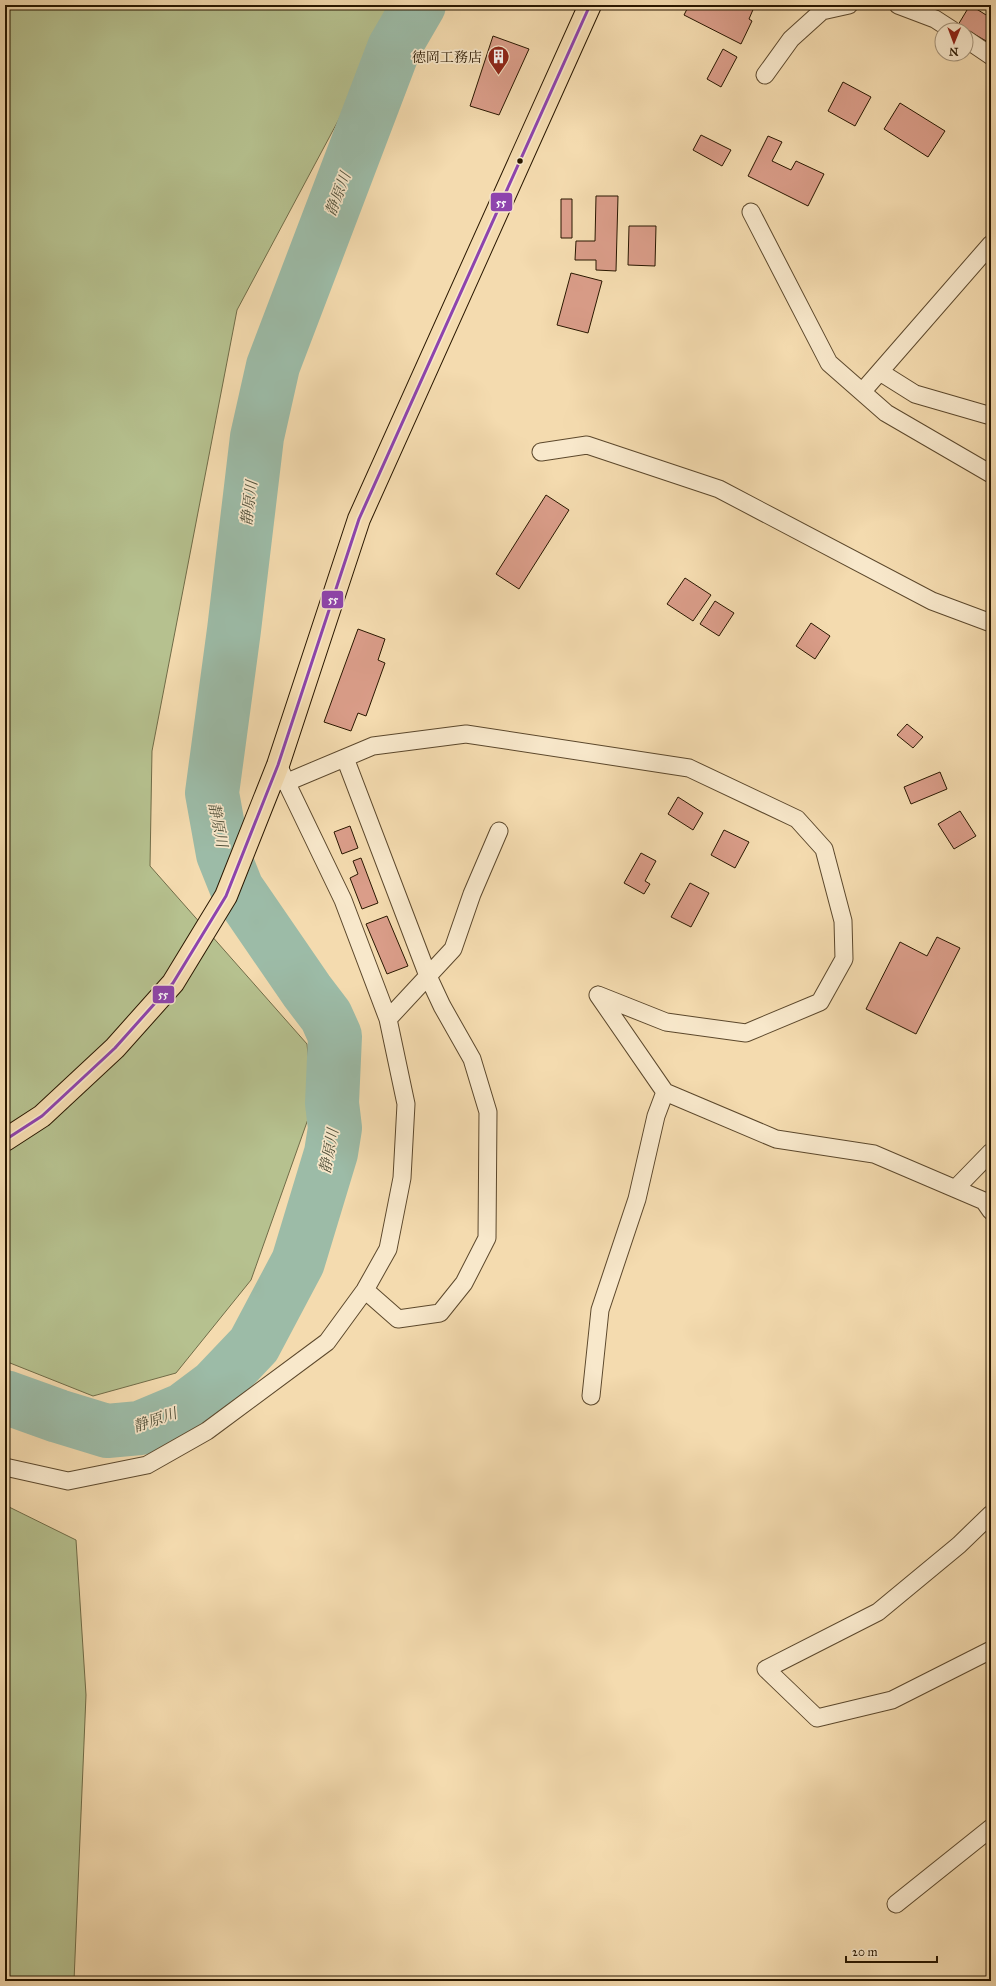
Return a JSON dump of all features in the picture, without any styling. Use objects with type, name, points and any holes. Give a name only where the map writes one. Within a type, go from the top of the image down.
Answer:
[{"type":"main road","points":[[5,1140],[42,1116],[110,1053],[173,983],[226,896],[264,801],[282,774],[359,519],[590,5]]},
{"type":"lane","points":[[765,75],[791,40],[822,11],[849,5]]},
{"type":"lane","points":[[898,5],[940,22]]},
{"type":"lane","points":[[974,44],[991,56]]},
{"type":"lane","points":[[751,212],[829,363],[886,414],[991,474]]},
{"type":"lane","points":[[862,392],[991,244]]},
{"type":"lane","points":[[880,372],[915,394],[991,416]]},
{"type":"lane","points":[[541,452],[587,445],[719,488],[932,601],[991,623]]},
{"type":"lane","points":[[5,1467],[68,1481],[147,1465],[208,1431],[327,1342],[365,1290],[388,1250],[402,1178],[406,1104],[388,1019],[343,900],[282,774],[345,758],[373,746],[466,734],[689,768],[797,819],[824,849],[843,921],[844,959],[820,1002],[746,1033],[666,1022],[598,995],[665,1092],[776,1138],[874,1154],[984,1200],[991,1211]]},
{"type":"lane","points":[[345,758],[428,976],[442,1006],[472,1059],[488,1112],[487,1238],[464,1282],[440,1313],[398,1319],[365,1290]]},
{"type":"lane","points":[[388,1019],[453,949],[472,894],[499,831]]},
{"type":"lane","points":[[591,1396],[600,1310],[637,1199],[656,1116],[665,1092]]},
{"type":"lane","points":[[956,1188],[991,1152]]},
{"type":"lane","points":[[991,1514],[959,1545],[878,1612],[766,1669],[817,1718],[892,1700],[991,1650]]},
{"type":"lane","points":[[896,1904],[991,1828]]},
{"type":"green space","points":[[5,5],[400,5],[237,310],[152,751],[150,866],[307,1044],[313,1105],[251,1280],[176,1373],[93,1396],[5,1361]]},
{"type":"green space","points":[[5,1505],[76,1540],[86,1695],[74,1981],[5,1981]]},
{"type":"building","points":[[689,5],[755,5],[749,19],[752,21],[741,44],[684,15]]},
{"type":"building","points":[[970,5],[991,18],[991,37],[988,42],[974,34],[974,22],[960,22]]},
{"type":"building","name":"徳岡工務店","points":[[493,36],[529,49],[499,115],[470,106]]},
{"type":"building","points":[[723,49],[737,57],[721,87],[707,79]]},
{"type":"building","points":[[843,82],[871,97],[855,126],[828,111]]},
{"type":"building","points":[[900,103],[945,131],[928,157],[884,129]]},
{"type":"building","points":[[701,135],[731,150],[722,166],[693,150]]},
{"type":"building","points":[[768,136],[782,142],[772,161],[791,170],[796,161],[824,174],[808,206],[748,176]]},
{"type":"building","points":[[596,196],[618,196],[616,271],[596,270],[596,260],[575,260],[576,241],[595,241]]},
{"type":"building","points":[[561,199],[572,199],[572,238],[561,238]]},
{"type":"building","points":[[629,226],[656,226],[655,266],[628,265]]},
{"type":"building","points":[[571,273],[602,281],[588,333],[557,325]]},
{"type":"building","points":[[546,495],[569,510],[519,589],[496,574]]},
{"type":"building","points":[[685,578],[711,595],[693,621],[667,604]]},
{"type":"building","points":[[715,601],[734,613],[719,636],[700,624]]},
{"type":"building","points":[[811,623],[830,636],[815,659],[796,646]]},
{"type":"building","points":[[358,629],[385,639],[378,660],[385,663],[366,716],[358,713],[351,731],[324,722]]},
{"type":"building","points":[[907,724],[923,737],[913,748],[897,735]]},
{"type":"building","points":[[940,772],[947,789],[911,804],[904,787]]},
{"type":"building","points":[[678,797],[703,813],[693,830],[668,814]]},
{"type":"building","points":[[960,811],[976,836],[954,849],[938,824]]},
{"type":"building","points":[[350,826],[358,848],[342,854],[334,832]]},
{"type":"building","points":[[724,830],[749,842],[735,868],[711,855]]},
{"type":"building","points":[[641,853],[656,861],[645,881],[650,884],[644,894],[624,883]]},
{"type":"building","points":[[361,858],[378,903],[362,909],[350,878],[358,874],[353,861]]},
{"type":"building","points":[[690,883],[709,893],[691,927],[671,917]]},
{"type":"building","points":[[387,916],[408,966],[387,974],[366,924]]},
{"type":"building","points":[[937,937],[960,948],[916,1034],[866,1009],[900,942],[927,956]]},
{"type":"waterway","name":"静原川","points":[[5,1397],[58,1416],[107,1431],[140,1428],[183,1410],[215,1386],[254,1345],[298,1262],[331,1153],[335,1128],[332,1103],[335,1036],[326,1016],[307,991],[237,889],[223,854],[212,793],[234,630],[257,437],[273,366],[394,48],[419,5]]},
{"type":"transit line","name":"55","points":[[5,1140],[42,1116],[115,1048],[173,983],[226,896],[278,765],[359,519],[590,5]]},
{"type":"place","name":"徳岡工務店","points":[[498,76]]}]
